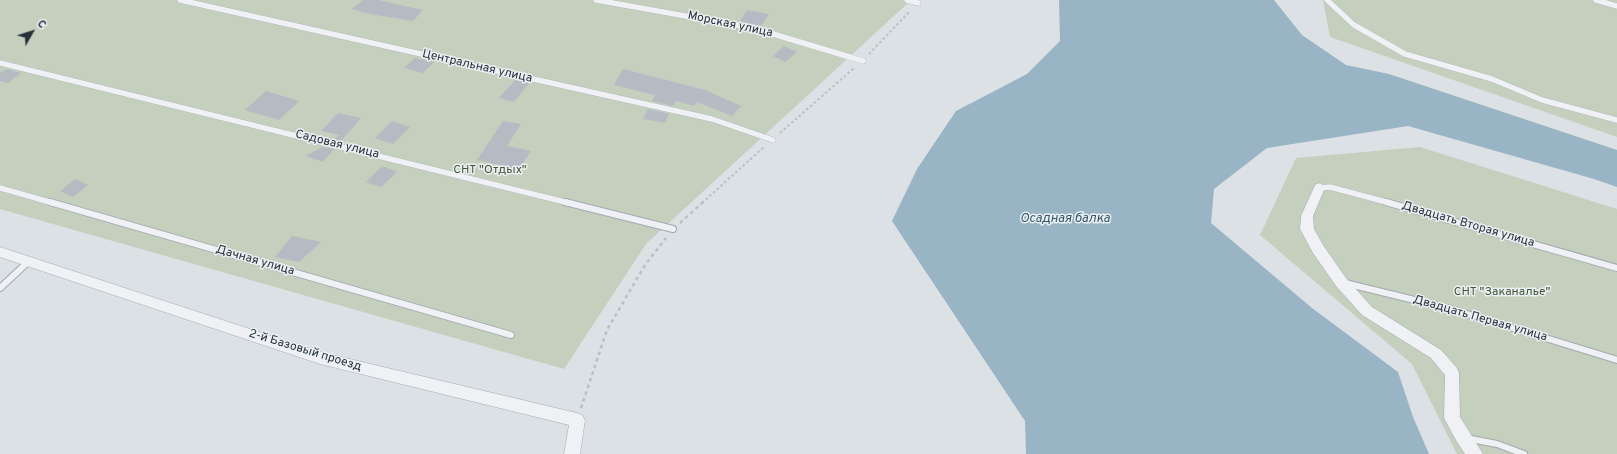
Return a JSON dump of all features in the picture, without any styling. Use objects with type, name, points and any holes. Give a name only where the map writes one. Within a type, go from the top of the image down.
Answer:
[{"type":"street","points":[[1319,188],[1307,216],[1307,229],[1318,249],[1341,282],[1367,311],[1436,354],[1452,373],[1452,418],[1462,437],[1475,454]]},
{"type":"street","name":"2-й Базовый проезд","points":[[0,252],[320,358],[577,420]]},
{"type":"street","points":[[572,454],[577,420]]},
{"type":"lane","name":"Центральная улица","points":[[180,0],[712,119],[773,140]]},
{"type":"lane","name":"Морская улица","points":[[596,0],[753,28],[863,61]]},
{"type":"lane","points":[[907,0],[918,3]]},
{"type":"lane","points":[[1327,0],[1354,25],[1405,54],[1492,79],[1542,100],[1617,120]]},
{"type":"lane","points":[[1596,0],[1617,6]]},
{"type":"lane","name":"Садовая улица","points":[[0,63],[673,229]]},
{"type":"lane","name":"Двадцать Вторая улица","points":[[1319,188],[1330,187],[1617,268]]},
{"type":"lane","name":"Дачная улица","points":[[0,188],[511,335]]},
{"type":"lane","points":[[0,288],[28,261]]},
{"type":"lane","name":"Двадцать Первая улица","points":[[1341,282],[1451,309],[1617,360]]},
{"type":"lane","points":[[1462,437],[1497,444],[1524,454]]},
{"type":"path","points":[[577,420],[607,330],[645,265],[673,229],[863,61],[918,3]]},
{"type":"green space","name":"СНТ \"Отдых\"","points":[[0,0],[908,0],[908,3],[646,244],[564,369],[0,209]]},
{"type":"green space","points":[[1323,0],[1617,0],[1617,137],[1330,37]]},
{"type":"green space","name":"СНТ \"Заканалье\"","points":[[1420,147],[1617,209],[1617,454],[1457,454],[1412,364],[1260,235],[1296,158]]},
{"type":"water","name":"Осадная балка","points":[[1059,0],[1274,0],[1302,35],[1346,65],[1389,74],[1617,150],[1617,187],[1594,179],[1408,126],[1267,148],[1214,189],[1211,223],[1312,308],[1398,372],[1413,417],[1429,454],[1026,454],[1025,421],[892,221],[917,169],[956,111],[1027,74],[1060,41]]},
{"type":"building","points":[[363,0],[378,0],[423,10],[413,21],[370,14],[352,9]]},
{"type":"building","points":[[747,10],[769,14],[761,26],[740,21]]},
{"type":"building","points":[[784,46],[797,52],[785,62],[773,56]]},
{"type":"building","points":[[415,58],[434,62],[423,73],[404,68]]},
{"type":"building","points":[[8,69],[21,73],[8,83],[0,81],[0,73]]},
{"type":"building","points":[[623,69],[705,90],[741,106],[732,116],[697,102],[694,106],[676,101],[673,106],[652,101],[655,95],[614,85]]},
{"type":"building","points":[[515,80],[529,83],[514,102],[499,98]]},
{"type":"building","points":[[266,91],[299,101],[279,120],[245,110]]},
{"type":"building","points":[[648,109],[669,114],[665,123],[643,119]]},
{"type":"building","points":[[338,113],[361,118],[340,142],[332,140],[340,135],[321,131]]},
{"type":"building","points":[[392,121],[410,127],[393,144],[375,138]]},
{"type":"building","points":[[503,121],[521,124],[507,146],[531,151],[519,169],[477,160]]},
{"type":"building","points":[[322,147],[334,149],[323,162],[306,156]]},
{"type":"building","points":[[382,166],[397,172],[381,187],[366,182]]},
{"type":"building","points":[[75,179],[88,185],[73,197],[60,191]]},
{"type":"building","points":[[292,236],[321,242],[299,262],[275,257]]}]
